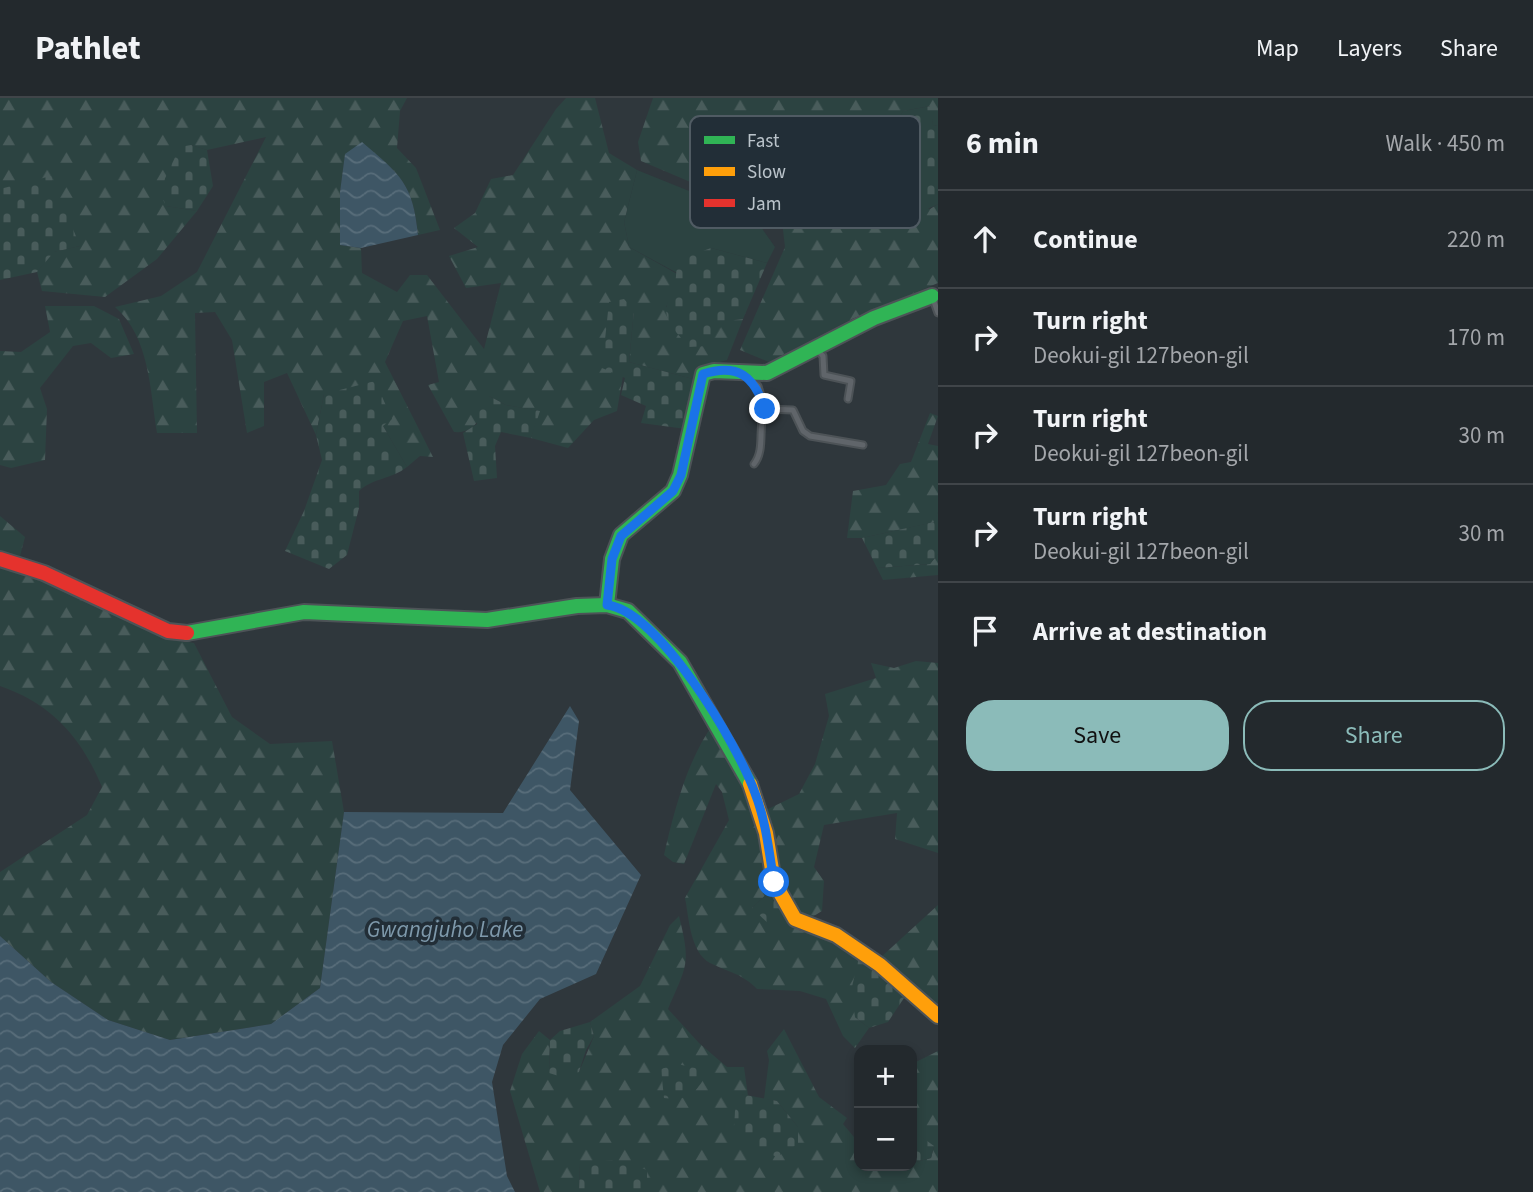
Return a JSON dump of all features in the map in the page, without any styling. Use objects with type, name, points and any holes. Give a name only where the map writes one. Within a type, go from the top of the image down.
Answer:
[{"type":"street","points":[[607,605],[612,559],[621,536],[673,491],[681,475],[703,374],[714,371],[767,373],[874,318],[932,296]]},
{"type":"street","points":[[0,559],[44,573],[168,631],[180,634],[304,612],[487,620],[607,605],[628,611],[680,662],[713,715],[755,792],[766,833],[774,882],[796,919],[836,934],[880,965],[938,1016]]},
{"type":"lane","points":[[932,296],[938,313]]},
{"type":"lane","points":[[815,349],[823,356],[824,375],[851,380],[848,399]]},
{"type":"lane","points":[[744,374],[758,386],[765,409],[760,420],[760,448],[754,464]]},
{"type":"lane","points":[[765,409],[793,410],[803,431],[810,436],[863,444]]},
{"type":"green space","points":[[0,98],[407,98],[400,111],[397,148],[416,168],[440,230],[418,235],[413,204],[403,182],[362,143],[345,155],[340,192],[340,245],[361,248],[362,273],[397,292],[410,275],[427,275],[484,349],[501,283],[466,288],[449,256],[478,247],[454,228],[475,213],[491,179],[513,175],[566,98],[595,98],[609,153],[637,170],[624,222],[629,247],[679,275],[666,307],[716,329],[728,320],[743,319],[727,360],[698,368],[693,379],[629,362],[634,310],[617,411],[594,420],[568,448],[531,438],[539,411],[506,405],[489,396],[478,422],[468,430],[454,432],[428,385],[439,382],[427,316],[403,321],[385,362],[433,457],[420,456],[407,467],[383,426],[324,394],[316,435],[287,373],[264,382],[264,426],[247,433],[232,340],[215,312],[195,313],[197,433],[157,433],[142,349],[127,319],[115,307],[161,296],[197,272],[266,137],[207,150],[191,145],[166,206],[197,211],[157,259],[105,297],[42,291],[37,272],[53,252],[80,246],[9,189],[0,189]]},
{"type":"green space","points":[[653,98],[938,98],[938,126],[933,125],[930,106],[903,111],[900,116],[690,116],[690,182],[641,161],[638,142]]},
{"type":"green space","points":[[931,106],[933,125],[938,126],[938,204],[928,208],[920,209],[920,116],[900,116],[903,111]]},
{"type":"green space","points":[[191,145],[207,150],[213,186],[197,211],[166,206],[159,191],[180,147]]},
{"type":"green space","points":[[637,170],[690,191],[690,228],[762,228],[775,247],[767,263],[711,248],[679,274],[629,247],[624,222]]},
{"type":"green space","points":[[51,176],[80,246],[54,252],[37,272],[0,280],[0,189]]},
{"type":"green space","points":[[920,204],[930,209],[938,204],[938,283],[852,319],[769,362],[740,350],[785,247],[783,228],[920,228]]},
{"type":"green space","points":[[711,248],[767,263],[743,319],[721,326],[709,346],[688,347],[672,326],[666,312],[676,278],[675,261]]},
{"type":"green space","points":[[624,299],[634,310],[629,362],[693,379],[686,429],[641,423],[646,406],[621,395],[625,378],[602,368],[609,302]]},
{"type":"green space","points":[[45,306],[94,306],[119,319],[134,354],[111,358],[91,343],[73,346],[40,388],[47,409],[45,460],[11,468],[0,465],[0,351],[21,352],[50,332]]},
{"type":"green space","points":[[375,381],[392,419],[383,426],[407,467],[370,483],[359,491],[359,508],[347,555],[329,569],[285,551],[304,511],[322,460],[316,435],[324,394]]},
{"type":"green space","points":[[489,396],[506,405],[540,411],[531,438],[501,432],[495,446],[497,478],[474,481],[463,433],[477,424],[474,400]]},
{"type":"green space","points":[[930,413],[938,416],[928,444],[938,446],[938,512],[935,522],[862,538],[847,538],[853,491],[886,485],[900,464],[911,462]]},
{"type":"green space","points":[[938,512],[938,554],[930,564],[877,568],[862,538],[934,522]]},
{"type":"green space","points":[[0,516],[25,537],[20,556],[0,552]]},
{"type":"green space","points":[[938,554],[938,575],[883,580],[877,568],[930,564]]},
{"type":"green space","points":[[0,564],[49,582],[144,628],[194,643],[232,717],[270,744],[332,741],[344,812],[320,988],[271,1024],[170,1040],[108,1020],[51,982],[0,936],[0,872],[87,815],[102,787],[85,753],[63,724],[35,702],[0,686]]},
{"type":"green space","points":[[916,661],[938,663],[938,853],[895,839],[897,813],[824,825],[814,867],[824,881],[822,911],[809,919],[797,911],[781,886],[766,810],[799,794],[815,764],[829,716],[825,694],[876,678],[871,663],[894,668]]},
{"type":"green space","points":[[714,723],[751,795],[771,890],[752,908],[787,914],[799,930],[835,941],[859,957],[855,1017],[869,1028],[854,1047],[843,1036],[826,999],[800,991],[757,989],[741,977],[703,958],[694,943],[685,898],[729,820],[722,792],[716,784],[684,864],[673,862],[664,855],[689,769]]},
{"type":"green space","points":[[771,890],[787,914],[772,927],[752,908]]},
{"type":"green space","points":[[938,905],[938,1005],[880,958]]},
{"type":"green space","points":[[679,916],[686,955],[683,973],[668,1009],[699,1043],[727,1067],[744,1067],[748,1096],[741,1094],[798,1127],[777,1101],[764,1099],[769,1060],[767,1051],[784,1029],[819,1097],[847,1118],[843,1124],[854,1137],[854,1171],[917,1171],[917,1162],[931,1158],[934,1147],[917,1134],[917,1062],[938,1051],[938,1192],[647,1192],[646,1170],[580,1163],[579,1192],[540,1192],[510,1091],[522,1054],[539,1031],[550,1040],[549,1073],[579,1072],[594,1036],[590,1022],[640,986],[670,925]]},
{"type":"green space","points":[[859,957],[880,972],[904,998],[888,1022],[869,1028],[855,1017],[851,991]]},
{"type":"green space","points":[[590,1022],[594,1036],[579,1072],[562,1077],[549,1073],[550,1040],[560,1031]]},
{"type":"green space","points":[[677,1064],[696,1068],[704,1079],[696,1090],[687,1096],[677,1099],[664,1098],[661,1069]]},
{"type":"green space","points":[[741,1094],[777,1101],[798,1127],[798,1144],[777,1157],[758,1149],[734,1131],[735,1111]]},
{"type":"green space","points":[[917,1134],[934,1146],[931,1158],[917,1162]]},
{"type":"green space","points":[[616,1160],[647,1170],[647,1192],[579,1192],[580,1163]]},
{"type":"water","points":[[362,142],[396,172],[403,182],[413,204],[418,235],[361,248],[340,245],[340,192],[345,154]]},
{"type":"water","name":"Gwangjuho Lake","points":[[570,706],[579,721],[570,790],[641,875],[596,974],[540,999],[503,1045],[492,1082],[507,1176],[515,1192],[0,1192],[0,936],[51,982],[108,1020],[170,1040],[271,1024],[320,988],[344,812],[503,813]]},
{"type":"traffic: fast","points":[[607,605],[612,559],[621,535],[673,491],[680,475],[703,374],[714,371],[767,373],[874,318],[932,296]]},
{"type":"traffic: fast","points":[[187,633],[304,612],[487,620],[577,606],[607,605],[628,611],[680,662],[750,784]]},
{"type":"traffic: slow","points":[[750,784],[766,833],[774,882],[795,919],[836,935],[880,965],[938,1016]]},
{"type":"traffic: jam","points":[[0,559],[44,573],[168,631],[187,633]]},
{"type":"route","points":[[765,409],[758,386],[744,374],[714,371],[703,374],[681,475],[673,491],[621,536],[612,559],[607,605],[619,606],[628,611],[649,629],[680,662],[713,715],[755,792],[766,833],[774,882]]}]
